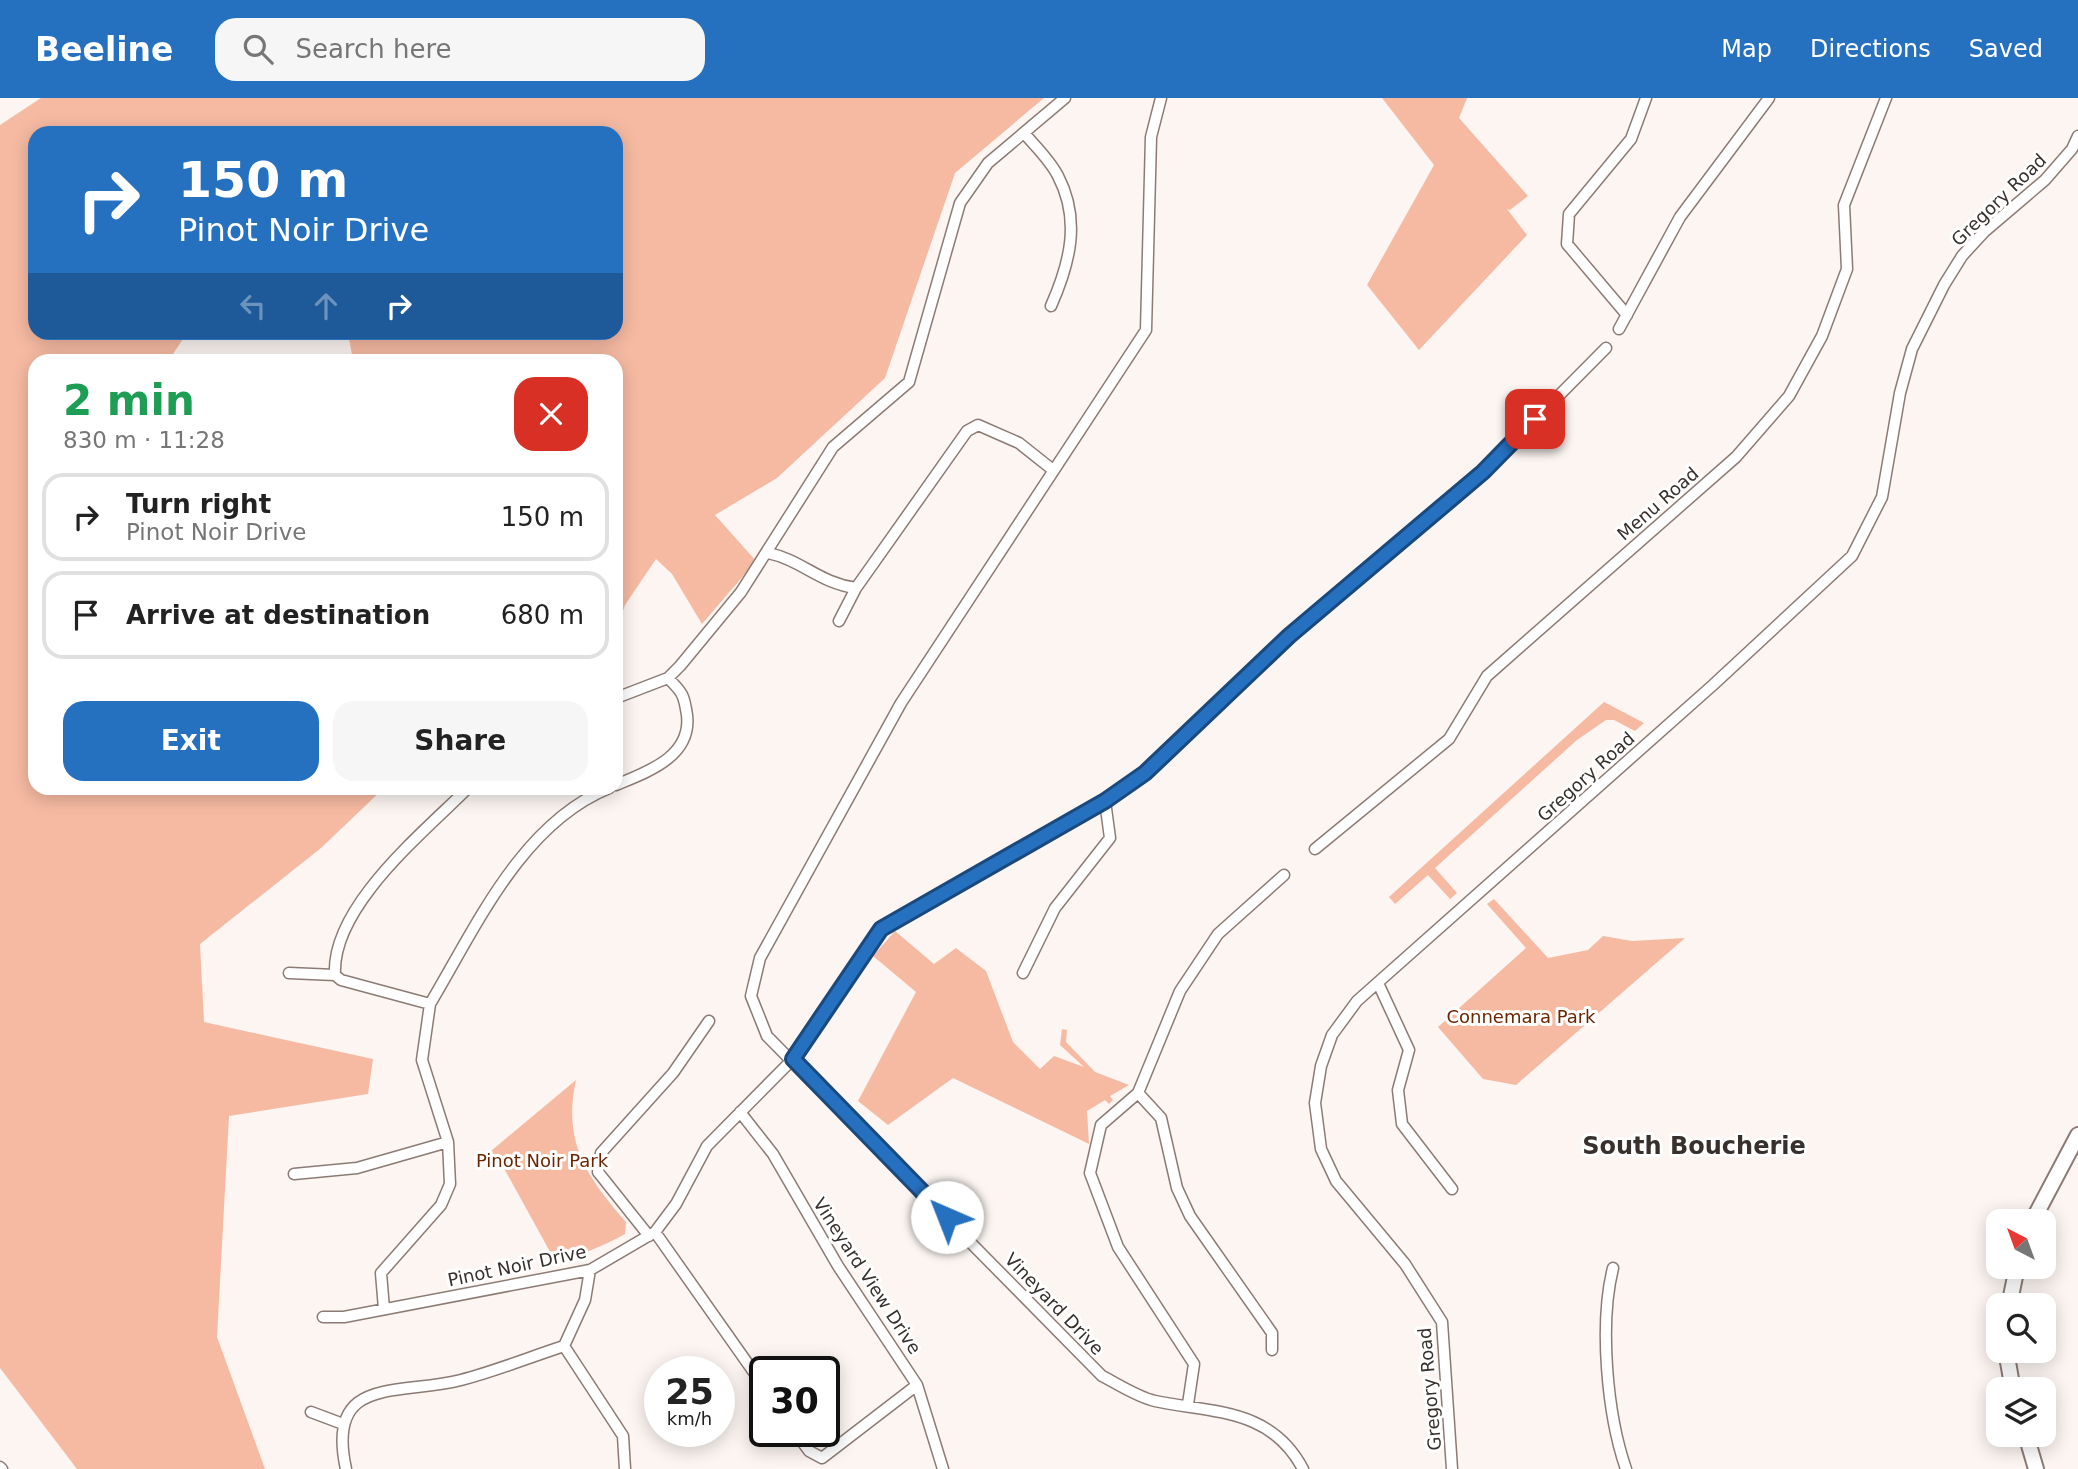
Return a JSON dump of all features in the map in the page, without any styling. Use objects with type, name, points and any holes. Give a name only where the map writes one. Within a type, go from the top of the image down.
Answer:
[{"type":"main road","points":[[2039,1209],[2078,1135]]},
{"type":"main road","points":[[2030,1447],[2036,1469]]},
{"type":"street","points":[[623,695],[668,678],[741,592],[833,447],[909,382],[960,203],[988,163],[1065,98]]},
{"type":"street","name":"Vineyard Drive","points":[[1161,98],[1151,137],[1146,330],[901,703],[760,958],[751,996],[767,1036],[793,1059],[1101,1376],[1153,1400],[1188,1404],[1250,1418],[1294,1451],[1303,1469]]},
{"type":"street","points":[[1628,315],[1567,244],[1569,214],[1631,139],[1646,98]]},
{"type":"street","points":[[1619,329],[1680,217],[1769,98]]},
{"type":"street","name":"Menu Road","points":[[1315,849],[1449,739],[1487,676],[1736,457],[1789,396],[1822,336],[1847,269],[1844,205],[1886,98]]},
{"type":"street","points":[[1024,133],[1057,173],[1069,202],[1073,239],[1066,273],[1051,306]]},
{"type":"street","name":"Gregory Road","points":[[1452,1469],[1441,1322],[1405,1264],[1336,1181],[1321,1149],[1315,1102],[1321,1066],[1332,1035],[1357,1001],[1704,693],[1852,556],[1882,497],[1900,393],[1913,349],[1944,285],[1962,256],[1984,232],[2045,180],[2072,149],[2078,136]]},
{"type":"street","name":"Pinot Noir Drive","points":[[323,1317],[344,1317],[590,1270],[652,1234],[676,1204],[708,1146],[793,1059],[881,929],[1105,801],[1145,773],[1289,636],[1483,472],[1606,348]]},
{"type":"street","points":[[839,621],[856,588],[967,430],[978,425],[1019,443],[1053,470]]},
{"type":"street","points":[[768,552],[783,556],[834,585],[856,588]]},
{"type":"street","points":[[623,782],[665,762],[682,746],[688,722],[684,694],[668,678]]},
{"type":"street","points":[[335,975],[334,957],[356,910],[390,866],[461,795]]},
{"type":"street","points":[[384,1309],[381,1273],[441,1205],[450,1184],[448,1142],[422,1060],[430,1004],[504,881],[556,818],[597,795]]},
{"type":"street","points":[[1023,973],[1055,908],[1110,838],[1105,801]]},
{"type":"street","points":[[1188,1404],[1194,1363],[1118,1247],[1090,1173],[1101,1125],[1138,1093],[1187,979],[1218,934],[1283,875]]},
{"type":"street","points":[[289,973],[335,975],[366,988],[396,993],[430,1004]]},
{"type":"street","points":[[1378,983],[1409,1050],[1398,1090],[1402,1124],[1452,1189]]},
{"type":"street","points":[[709,1021],[673,1073],[601,1153],[598,1172],[652,1234],[749,1366]]},
{"type":"street","points":[[1138,1093],[1161,1118],[1177,1188],[1190,1216],[1272,1333],[1272,1350]]},
{"type":"street","name":"Vineyard View Drive","points":[[740,1112],[773,1154],[838,1266],[917,1385],[943,1469]]},
{"type":"street","points":[[294,1174],[357,1168],[448,1142]]},
{"type":"street","points":[[1613,1268],[1605,1317],[1614,1435],[1626,1469]]},
{"type":"street","points":[[346,1469],[340,1440],[343,1424],[363,1399],[383,1391],[460,1381],[564,1346],[585,1300],[590,1270]]},
{"type":"street","points":[[564,1346],[623,1436],[625,1469]]},
{"type":"street","points":[[840,1444],[917,1385]]},
{"type":"street","points":[[312,1412],[343,1424]]},
{"type":"street","points":[[806,1447],[822,1458],[836,1447]]},
{"type":"green space","points":[[41,98],[1044,98],[955,173],[885,378],[777,478],[715,515],[756,561],[702,624],[672,574],[656,559],[623,611],[623,354],[352,354],[349,340],[623,340],[623,126],[28,126],[28,340],[182,340],[173,354],[28,354],[28,795],[377,795],[321,848],[200,944],[204,1022],[373,1059],[368,1094],[229,1116],[217,1337],[265,1469],[77,1469],[0,1368],[0,125]]},
{"type":"green space","points":[[1382,98],[1467,98],[1459,118],[1528,196],[1510,210],[1507,209],[1527,235],[1419,350],[1367,285],[1434,165]]},
{"type":"green space","points":[[1604,702],[1644,723],[1635,731],[1614,720],[1606,720],[1577,740],[1435,868],[1457,893],[1450,899],[1428,875],[1395,904],[1389,897]]},
{"type":"green space","name":"Connemara Park","points":[[1494,899],[1548,958],[1588,950],[1603,936],[1632,941],[1685,938],[1516,1085],[1483,1079],[1438,1027],[1526,948],[1487,904]]},
{"type":"green space","points":[[895,931],[934,964],[956,948],[986,971],[1013,1042],[1040,1069],[1054,1056],[1084,1067],[1060,1045],[1062,1029],[1067,1030],[1066,1042],[1095,1072],[1129,1085],[1110,1096],[1113,1100],[1109,1104],[1105,1100],[1087,1111],[1089,1144],[953,1078],[888,1125],[858,1101],[916,992],[873,956]]},
{"type":"green space","name":"Pinot Noir Park","points":[[576,1080],[573,1123],[576,1141],[590,1174],[626,1222],[625,1234],[591,1250],[554,1259],[500,1161],[485,1156]]},
{"type":"district","name":"South Boucherie","points":[[1694,1146]]},
{"type":"route","points":[[947,1217],[793,1059],[881,929],[1105,801],[1145,773],[1183,740],[1289,636],[1483,472],[1535,419]]}]
